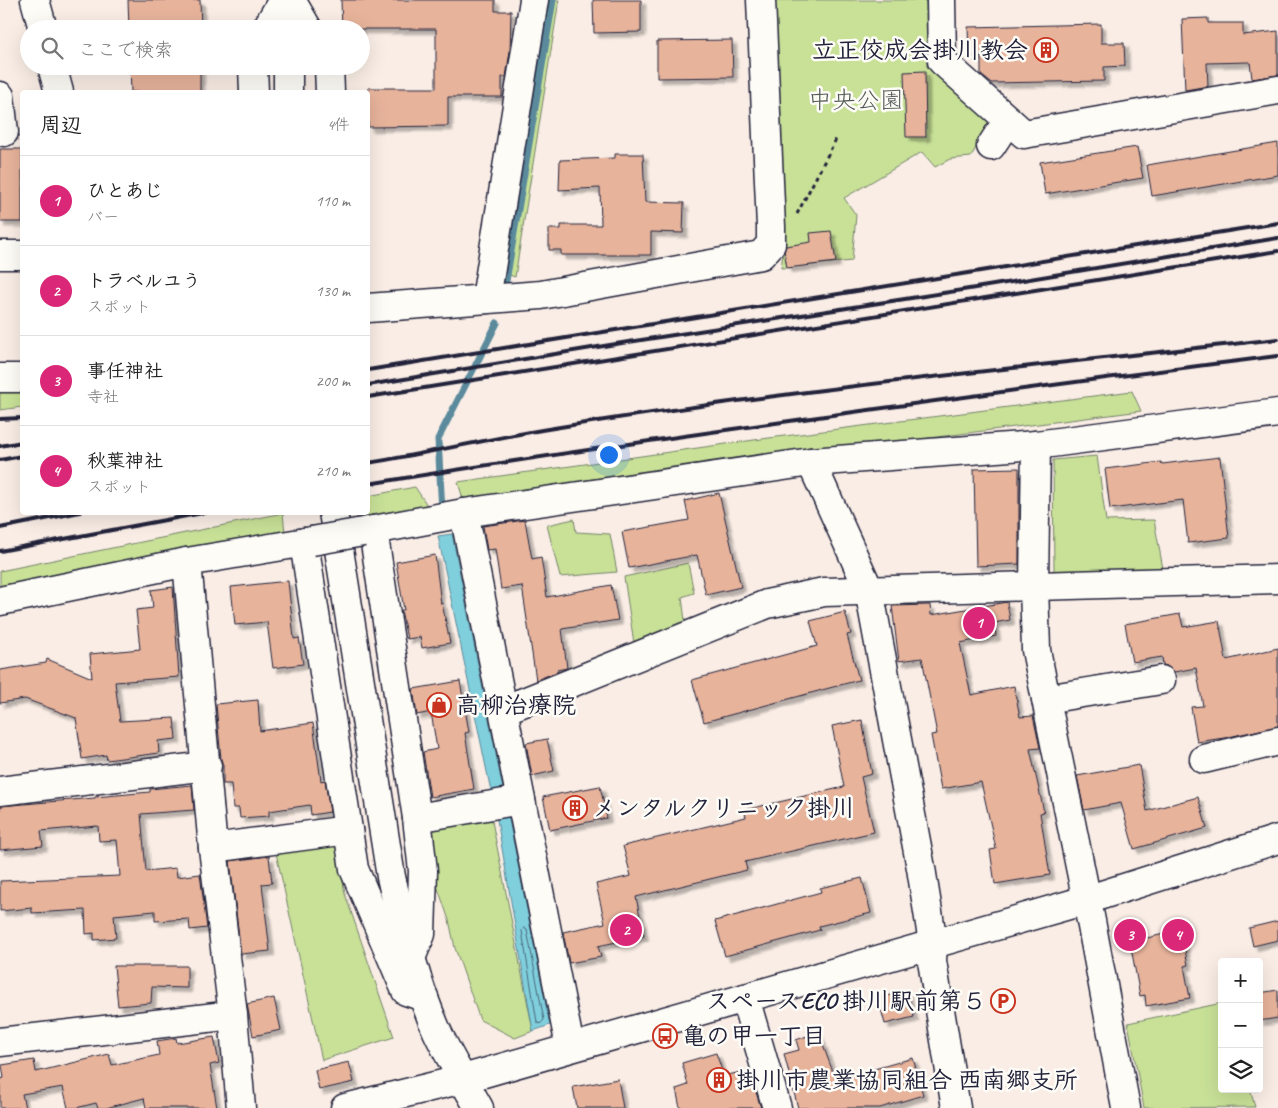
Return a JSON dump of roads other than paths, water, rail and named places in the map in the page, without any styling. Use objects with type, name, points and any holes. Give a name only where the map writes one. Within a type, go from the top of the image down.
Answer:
[{"type":"street","points":[[36,0],[41,20]]},
{"type":"street","points":[[273,20],[287,0]]},
{"type":"street","points":[[287,0],[287,20]]},
{"type":"street","points":[[287,0],[301,20]]},
{"type":"street","points":[[496,298],[534,0]]},
{"type":"street","points":[[370,308],[541,295],[761,255],[771,244],[771,228],[761,0]]},
{"type":"street","points":[[941,0],[942,61],[1024,134],[1278,90]]},
{"type":"street","points":[[54,75],[58,90]]},
{"type":"street","points":[[253,75],[254,90]]},
{"type":"street","points":[[288,75],[288,90]]},
{"type":"street","points":[[329,75],[330,90]]},
{"type":"street","points":[[0,96],[9,132]]},
{"type":"street","points":[[991,146],[1008,120]]},
{"type":"street","points":[[0,255],[20,255]]},
{"type":"street","points":[[0,378],[20,378]]},
{"type":"street","points":[[0,601],[187,562],[450,516],[811,462],[1036,445],[1278,413]]},
{"type":"street","points":[[1036,445],[1034,586],[1036,650],[1126,1108]]},
{"type":"street","points":[[811,462],[869,590],[921,868],[933,943],[932,961],[956,1108]]},
{"type":"street","points":[[334,515],[391,877],[411,958],[424,998],[437,1031],[479,1108]]},
{"type":"street","points":[[450,516],[504,710],[516,801],[570,1047]]},
{"type":"street","points":[[368,531],[417,818],[423,877],[421,934],[411,958]]},
{"type":"street","points":[[308,541],[354,869],[406,991],[424,998]]},
{"type":"street","points":[[187,562],[213,848],[233,1014],[241,1108]]},
{"type":"street","points":[[504,710],[767,604],[824,592],[1278,579]]},
{"type":"street","points":[[1046,699],[1161,680]]},
{"type":"street","points":[[1204,759],[1278,742]]},
{"type":"street","points":[[0,792],[206,766]]},
{"type":"street","points":[[417,818],[516,801]]},
{"type":"street","points":[[213,848],[348,830]]},
{"type":"street","points":[[345,1108],[463,1079],[1086,900],[1278,839]]},
{"type":"street","points":[[745,998],[777,1108]]},
{"type":"street","points":[[0,1042],[233,1014]]},
{"type":"water","points":[[452,534],[550,1025],[533,1031],[498,825],[438,536]]},
{"type":"waterway","points":[[505,287],[553,0]]},
{"type":"waterway","points":[[442,511],[438,439],[497,323]]},
{"type":"railway","points":[[370,370],[1278,223]]},
{"type":"railway","points":[[370,385],[1278,238]]},
{"type":"railway","points":[[370,397],[1278,251]]},
{"type":"railway","points":[[370,463],[554,428],[734,401],[1278,339]]},
{"type":"railway","points":[[370,484],[737,428],[1278,356]]},
{"type":"railway","points":[[0,419],[20,418]]},
{"type":"railway","points":[[0,446],[20,442]]},
{"type":"railway","points":[[0,460],[20,456]]},
{"type":"railway","points":[[0,528],[65,515]]},
{"type":"railway","points":[[0,551],[192,515]]},
{"type":"place","name":"立正佼成会掛川教会","points":[[1046,50]]},
{"type":"place","name":"ひとあじ","points":[[979,623]]},
{"type":"place","name":"高柳治療院","points":[[439,705]]},
{"type":"place","name":"メンタルクリニック掛川","points":[[575,808]]},
{"type":"place","name":"トラベルユう","points":[[626,930]]},
{"type":"place","name":"事任神社","points":[[1130,935]]},
{"type":"place","name":"秋葉神社","points":[[1178,935]]},
{"type":"place","name":"スペースECO 掛川駅前第５","points":[[1003,1001]]},
{"type":"place","name":"亀の甲一丁目","points":[[665,1036]]},
{"type":"place","name":"掛川市農業協同組合 西南郷支所","points":[[719,1080]]},
{"type":"park label","name":"中央公園","points":[[856,100]]}]
